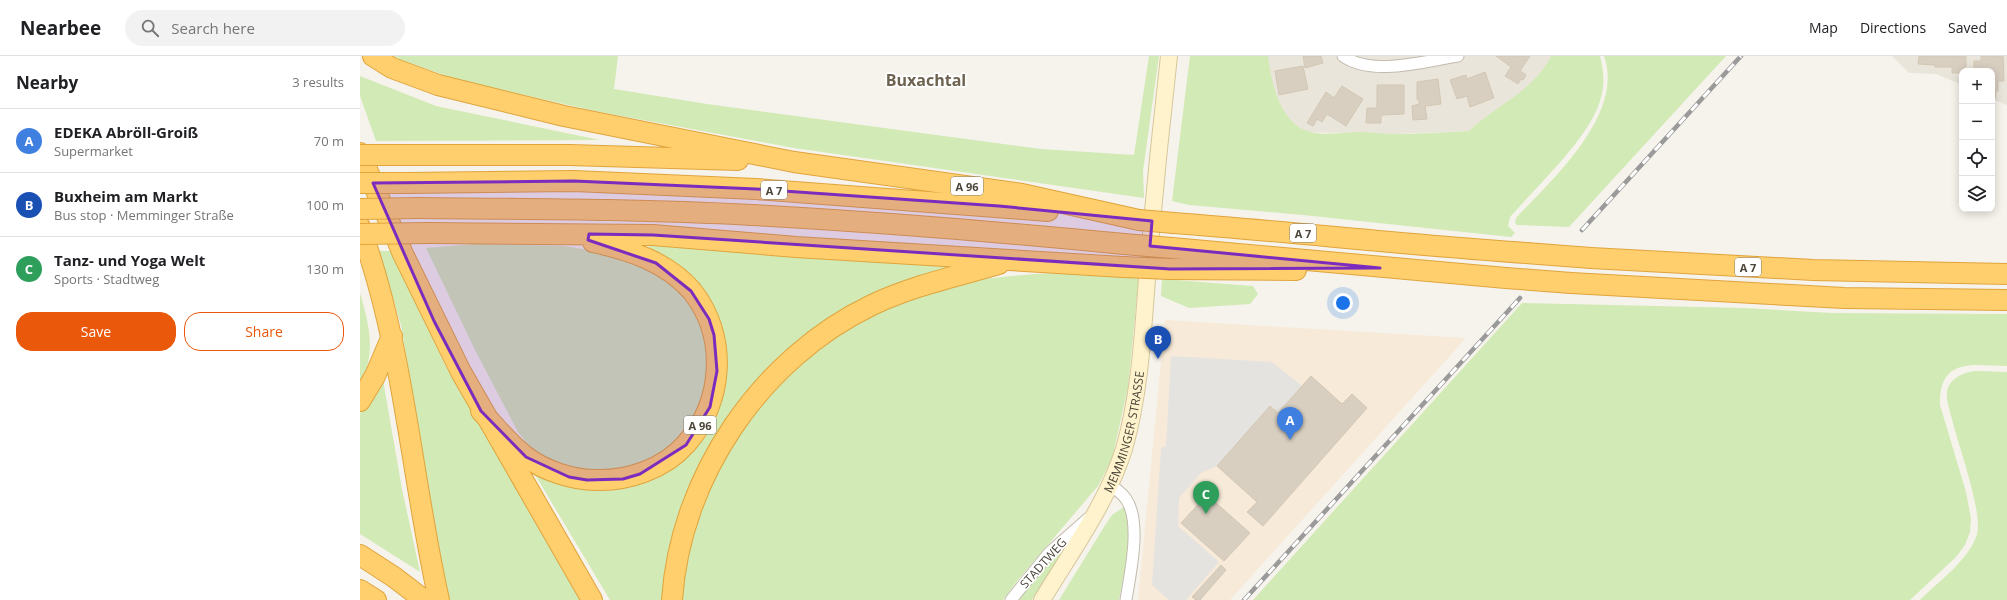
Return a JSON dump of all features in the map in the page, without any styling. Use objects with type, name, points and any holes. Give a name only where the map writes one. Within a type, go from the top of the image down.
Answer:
[{"type":"highway","points":[[373,56],[392,68],[438,85],[564,116],[665,137],[747,151],[794,162]]},
{"type":"highway","name":"A 96","points":[[592,600],[481,411],[434,321],[360,154],[569,155],[794,162],[1022,194],[1139,220]]},
{"type":"highway","name":"A 7","points":[[360,183],[574,181],[756,189],[999,206],[1431,246],[1591,258],[1836,270],[2007,274]]},
{"type":"highway","name":"A 7","points":[[360,209],[572,209],[752,215],[998,232],[1380,268],[1571,283],[1844,298],[2007,300]]},
{"type":"highway","points":[[360,227],[381,292],[392,336],[427,542],[439,600]]},
{"type":"highway","points":[[360,234],[524,233]]},
{"type":"highway","name":"A 96","points":[[481,411],[526,457],[569,477],[587,480],[622,479],[640,474],[674,455],[686,445],[699,427],[710,407],[717,371],[717,351],[714,335],[702,306],[680,279],[656,263],[632,252],[586,241],[524,233]]},
{"type":"highway","name":"A 7","points":[[524,233],[653,235],[1013,261],[1170,269],[1267,271],[1380,268]]},
{"type":"highway","name":"A 7","points":[[672,600],[678,557],[687,521],[707,473],[722,444],[747,407],[792,360],[821,336],[877,303],[918,287],[1013,261]]},
{"type":"highway","points":[[360,401],[375,376],[392,336]]},
{"type":"highway","points":[[360,555],[394,577],[424,600]]},
{"type":"highway","points":[[360,590],[376,600]]},
{"type":"street","name":"MEMMINGER STRASSE","points":[[1042,600],[1095,513],[1109,486],[1124,449],[1137,383],[1156,174],[1169,56]]},
{"type":"street","points":[[1343,56],[1363,65],[1392,66],[1458,56]]},
{"type":"street","points":[[1109,486],[1119,490],[1127,500],[1133,520],[1134,534],[1126,600]]},
{"type":"street","name":"STADTWEG","points":[[1011,600],[1049,553],[1095,513]]},
{"type":"highlighted area","points":[[574,181],[756,189],[999,206],[1152,221],[1150,246],[1380,268],[1170,269],[653,235],[589,234],[588,240],[656,263],[691,291],[709,319],[714,335],[717,371],[710,407],[686,445],[640,474],[623,479],[587,480],[569,477],[526,457],[481,411],[434,321],[373,183]]},
{"type":"shaded area","points":[[1260,56],[1553,56],[1525,97],[1469,131],[1392,134],[1300,132],[1273,109]]},
{"type":"shaded area","points":[[1892,56],[2007,56],[2007,105],[1995,100],[1995,68],[1959,68],[1959,84],[1936,74],[1909,73]]},
{"type":"shaded area","points":[[1165,320],[1466,338],[1230,600],[1138,600]]},
{"type":"shaded area","points":[[1171,356],[1272,362],[1302,386],[1278,413],[1270,406],[1217,466],[1201,473],[1179,498],[1178,526],[1219,562],[1186,600],[1169,600],[1152,585],[1161,448],[1166,446]]},
{"type":"green space","points":[[394,56],[618,56],[614,89],[707,104],[1041,149],[1134,155],[1149,56],[1159,56],[1143,171],[1144,198],[794,148],[595,111],[458,80],[401,60]]},
{"type":"green space","points":[[1190,56],[1268,56],[1276,94],[1289,118],[1296,125],[1310,132],[1327,134],[1359,132],[1402,134],[1469,131],[1535,79],[1551,56],[1600,56],[1603,84],[1600,101],[1585,131],[1561,162],[1510,217],[1508,226],[1515,233],[1511,237],[1303,215],[1189,205],[1172,201]]},
{"type":"green space","points":[[1604,56],[1726,56],[1569,227],[1517,225],[1515,223],[1516,218],[1565,165],[1595,123],[1604,100],[1608,78]]},
{"type":"green space","points":[[360,76],[436,106],[600,140],[376,141],[360,96]]},
{"type":"green space","points":[[476,244],[564,246],[619,255],[663,276],[683,293],[698,315],[706,338],[709,362],[706,389],[698,412],[685,433],[667,451],[648,462],[607,473],[563,466],[543,457],[529,446],[518,432],[476,352],[426,248]]},
{"type":"green space","points":[[649,245],[961,264],[929,276],[750,392],[665,600],[610,600],[531,468],[585,489],[600,490],[636,486],[651,481],[671,468],[726,359],[724,338],[718,319],[649,249]]},
{"type":"green space","points":[[379,251],[393,251],[445,365],[582,600],[450,600],[447,597],[401,325]]},
{"type":"green space","points":[[1075,273],[1139,275],[1128,387],[1112,459],[1098,486],[1017,581],[1003,600],[680,600],[685,565],[692,535],[711,482],[747,420],[794,369],[834,337],[889,307],[962,283],[982,279],[1034,274]]},
{"type":"green space","points":[[1162,279],[1253,286],[1258,294],[1250,304],[1189,308],[1161,296]]},
{"type":"green space","points":[[360,293],[369,329],[370,351],[365,374],[360,386]]},
{"type":"green space","points":[[1522,303],[1744,308],[1832,313],[2007,314],[2007,366],[1970,365],[1960,367],[1952,371],[1945,379],[1941,390],[1940,405],[1966,492],[1971,519],[1970,532],[1965,545],[1956,557],[1910,600],[1253,600]]},
{"type":"green space","points":[[1976,371],[2007,372],[2007,600],[1920,600],[1961,561],[1968,552],[1977,534],[1978,524],[1973,495],[1949,409],[1947,395],[1948,387],[1954,379],[1962,374]]},
{"type":"green space","points":[[383,380],[402,489],[420,572],[360,534],[360,413],[368,405]]},
{"type":"green space","points":[[1124,507],[1127,517],[1128,540],[1119,600],[1059,600],[1112,515]]},
{"type":"green space","points":[[1070,539],[1032,600],[1017,600],[1043,568]]},
{"type":"building","points":[[1303,56],[1321,56],[1323,63],[1305,68]]},
{"type":"building","points":[[1496,56],[1530,56],[1520,71],[1526,75],[1523,80],[1521,79],[1518,84],[1505,76],[1511,67]]},
{"type":"building","points":[[1919,56],[1966,56],[1966,67],[1959,68],[1959,73],[1952,73],[1952,67],[1935,67],[1935,65],[1918,64]]},
{"type":"building","points":[[1981,56],[2003,56],[2004,81],[1998,81],[1998,91],[1996,91],[1995,99],[1995,68],[1974,68],[1974,61],[1981,61]]},
{"type":"building","points":[[1303,66],[1308,89],[1279,95],[1275,71]]},
{"type":"building","points":[[1485,72],[1494,98],[1470,107],[1467,96],[1457,99],[1450,80],[1466,75],[1467,79]]},
{"type":"building","points":[[1438,79],[1441,104],[1425,106],[1427,119],[1413,120],[1412,106],[1419,104],[1419,99],[1417,100],[1417,82]]},
{"type":"building","points":[[1377,85],[1404,85],[1404,114],[1381,115],[1381,123],[1366,123],[1367,108],[1377,108]]},
{"type":"building","points":[[1342,86],[1363,99],[1346,126],[1327,114],[1322,122],[1317,119],[1313,126],[1307,123],[1326,92],[1334,98]]},
{"type":"building","points":[[1311,376],[1342,404],[1352,394],[1367,408],[1263,526],[1247,512],[1257,502],[1217,466],[1270,406],[1278,413]]},
{"type":"building","points":[[1207,495],[1250,533],[1224,561],[1181,523]]},
{"type":"building","points":[[1221,565],[1226,570],[1200,600],[1196,600],[1192,597]]},
{"type":"railway","points":[[1582,230],[1741,56]]},
{"type":"railway","points":[[1244,600],[1520,298]]},
{"type":"place","name":"Buxheim am Markt","points":[[1158,359]]},
{"type":"place","name":"EDEKA Abröll-Groiß","points":[[1290,440]]},
{"type":"place","name":"Tanz- und Yoga Welt","points":[[1206,514]]},
{"type":"district","name":"Buxachtal","points":[[926,80]]}]
